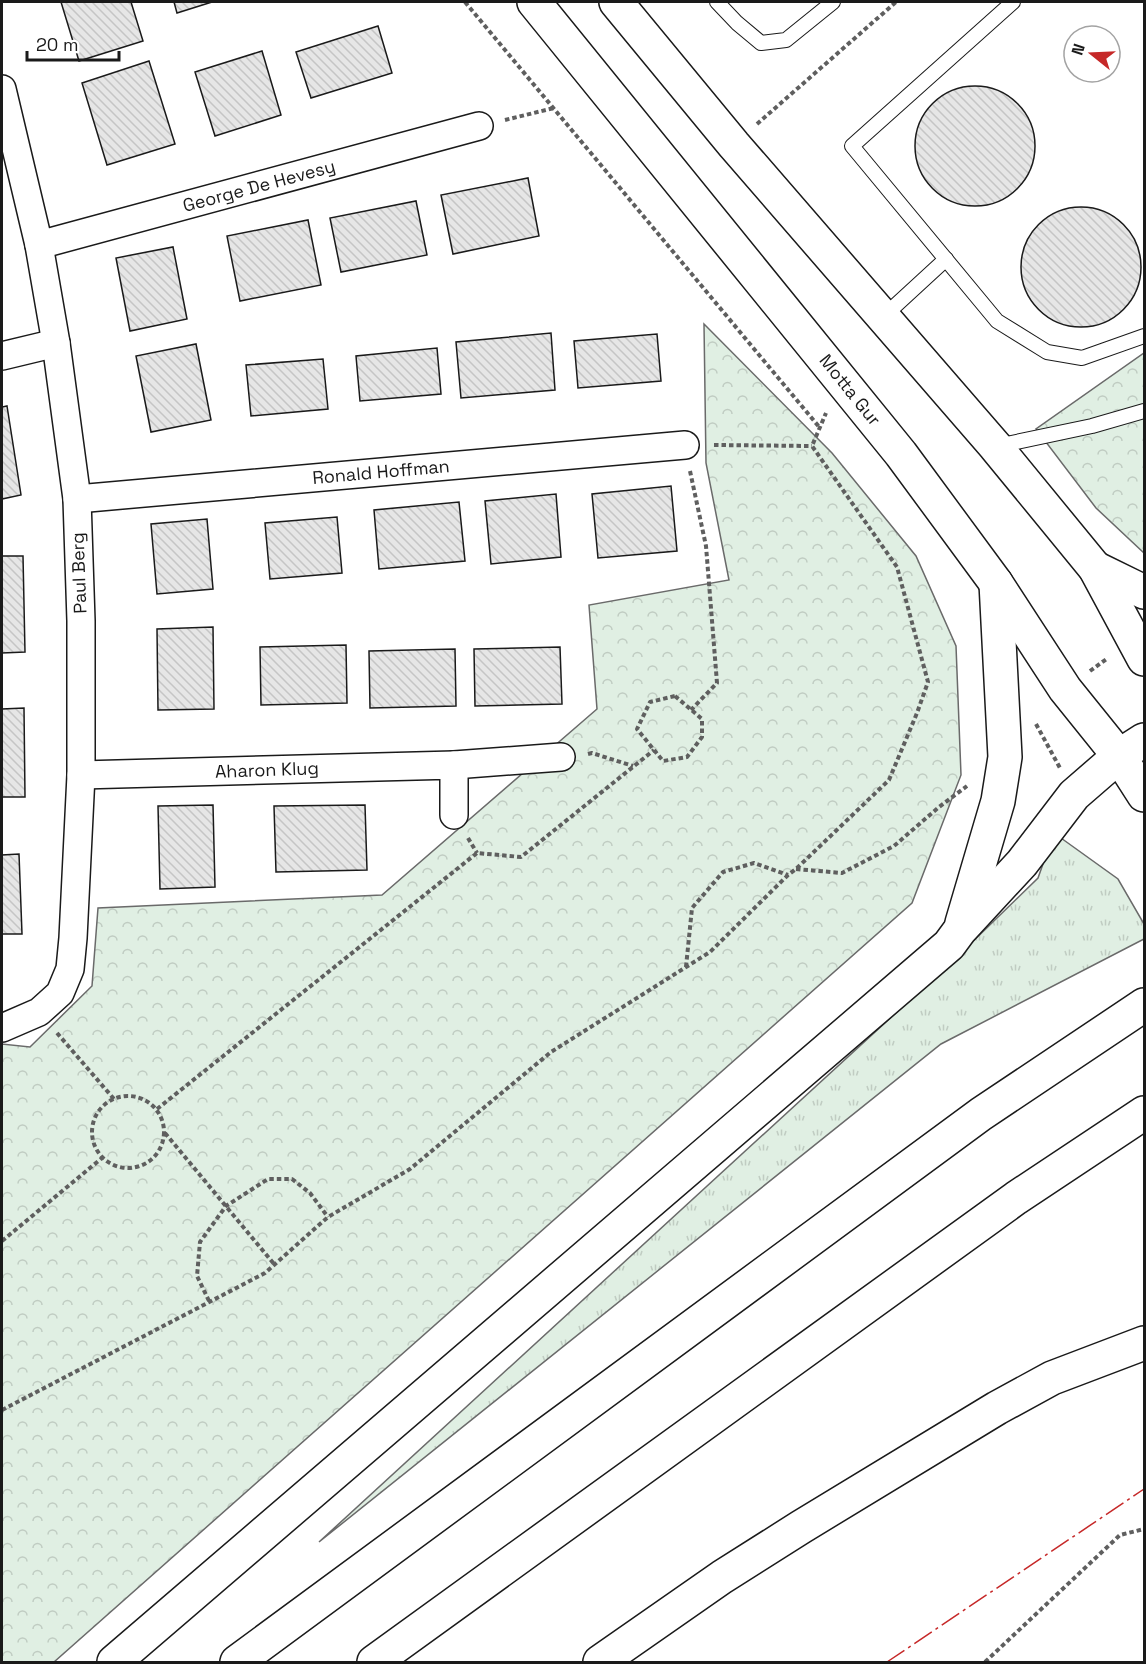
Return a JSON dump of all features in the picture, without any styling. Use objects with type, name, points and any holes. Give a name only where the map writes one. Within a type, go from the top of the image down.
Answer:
[{"type":"main road","name":"Motta Gur","points":[[534,2],[901,454],[996,583],[1065,689],[1132,748],[1144,795]]},
{"type":"main road","points":[[616,2],[734,145],[995,446],[1095,568],[1144,659]]},
{"type":"main road","points":[[1095,568],[1144,592]]},
{"type":"main road","points":[[960,930],[998,801],[1005,757],[996,583]]},
{"type":"main road","points":[[114,1662],[949,945],[1022,863],[1074,795],[1132,748]]},
{"type":"main road","points":[[237,1662],[981,1114],[1144,1005]]},
{"type":"main road","points":[[374,1662],[1016,1198],[1144,1113]]},
{"type":"main road","points":[[600,1662],[722,1577],[997,1408],[1052,1378],[1144,1343]]},
{"type":"street","name":"Paul Berg","points":[[2,89],[39,245],[56,343],[77,499],[81,621],[81,775],[70,969],[60,993],[39,1012],[2,1028]]},
{"type":"street","name":"George De Hevesy","points":[[39,245],[479,126]]},
{"type":"street","points":[[2,356],[56,343]]},
{"type":"street","name":"Ronald Hoffman","points":[[77,499],[685,445]]},
{"type":"street","name":"Aharon Klug","points":[[81,775],[454,765],[561,757]]},
{"type":"street","points":[[454,765],[454,815]]},
{"type":"lane","points":[[717,2],[761,43],[786,40],[833,2]]},
{"type":"lane","points":[[1013,2],[852,146],[997,321],[1047,352],[1082,358],[1144,336]]},
{"type":"lane","points":[[883,317],[946,259]]},
{"type":"lane","points":[[995,446],[1092,426],[1144,411]]},
{"type":"path","points":[[465,2],[820,428]]},
{"type":"path","points":[[734,145],[896,2]]},
{"type":"path","points":[[479,126],[554,108]]},
{"type":"path","points":[[812,446],[841,380]]},
{"type":"path","points":[[691,710],[717,683],[706,546],[685,445],[812,446]]},
{"type":"path","points":[[2,1410],[265,1273],[328,1217],[410,1168],[551,1052],[710,952],[788,874],[796,869],[888,780],[928,682],[897,567],[812,446]]},
{"type":"path","points":[[675,696],[702,719],[702,738],[687,757],[663,761],[654,750],[637,729],[650,702],[675,696]]},
{"type":"path","points":[[1033,718],[1074,795]]},
{"type":"path","points":[[157,1109],[477,853],[520,857],[654,750]]},
{"type":"path","points":[[561,757],[592,753],[633,766]]},
{"type":"path","points":[[796,869],[842,873],[894,846],[939,807]]},
{"type":"path","points":[[686,967],[692,908],[723,872],[754,863],[788,874]]},
{"type":"path","points":[[39,1012],[114,1099]]},
{"type":"path","points":[[125,1095],[137,1097],[157,1109],[163,1120],[165,1132],[163,1144],[157,1155],[148,1163],[136,1168],[124,1169],[112,1165],[95,1149],[92,1126],[96,1114],[104,1105],[125,1095]]},
{"type":"path","points":[[165,1132],[274,1264]]},
{"type":"path","points":[[2,1241],[102,1158]]},
{"type":"path","points":[[209,1301],[197,1276],[201,1242],[226,1206],[268,1179],[292,1179],[310,1193],[328,1217]]},
{"type":"path","points":[[985,1662],[1120,1535],[1144,1529]]},
{"type":"green space","points":[[704,324],[832,453],[916,556],[956,646],[961,775],[912,903],[54,1662],[2,1662],[2,1044],[30,1047],[92,986],[98,908],[382,895],[597,709],[589,605],[729,580],[706,463]]},
{"type":"green space","points":[[1144,353],[1144,553],[1096,508],[1036,429]]},
{"type":"green space","points":[[1054,833],[1118,879],[1144,924],[1144,939],[941,1044],[319,1542],[959,955],[1038,878]]},
{"type":"building","points":[[61,2],[131,2],[143,41],[79,61]]},
{"type":"building","points":[[174,2],[212,2],[177,13]]},
{"type":"building","points":[[378,26],[392,73],[311,98],[296,52]]},
{"type":"building","points":[[262,51],[281,115],[215,136],[195,72]]},
{"type":"building","points":[[149,61],[175,144],[107,165],[82,83]]},
{"type":"building","points":[[975,86],[998,91],[1017,104],[1030,123],[1035,146],[1030,169],[1017,188],[998,201],[975,206],[952,201],[933,188],[920,169],[915,146],[920,123],[933,104],[952,91]]},
{"type":"building","points":[[528,178],[539,236],[453,254],[441,195]]},
{"type":"building","points":[[416,201],[427,255],[341,272],[330,218]]},
{"type":"building","points":[[1081,207],[1104,212],[1123,225],[1136,244],[1141,267],[1136,290],[1123,309],[1104,322],[1081,327],[1058,322],[1039,309],[1026,290],[1021,267],[1026,244],[1039,225],[1058,212]]},
{"type":"building","points":[[308,220],[321,285],[240,301],[227,236]]},
{"type":"building","points":[[173,247],[187,319],[130,331],[116,258]]},
{"type":"building","points":[[551,333],[555,390],[461,398],[456,342]]},
{"type":"building","points":[[657,334],[661,381],[578,388],[574,341]]},
{"type":"building","points":[[196,344],[211,420],[151,432],[136,356]]},
{"type":"building","points":[[437,348],[441,394],[360,401],[356,356]]},
{"type":"building","points":[[323,359],[328,409],[251,416],[246,365]]},
{"type":"building","points":[[7,406],[21,495],[2,499],[2,407]]},
{"type":"building","points":[[671,486],[677,551],[598,558],[592,494]]},
{"type":"building","points":[[556,494],[561,557],[491,564],[485,501]]},
{"type":"building","points":[[459,502],[465,561],[379,569],[374,510]]},
{"type":"building","points":[[337,517],[342,573],[270,579],[265,523]]},
{"type":"building","points":[[207,519],[213,589],[157,594],[151,524]]},
{"type":"building","points":[[2,556],[23,556],[25,652],[2,653]]},
{"type":"building","points":[[213,627],[214,709],[158,710],[157,629]]},
{"type":"building","points":[[346,645],[347,703],[261,705],[260,647]]},
{"type":"building","points":[[560,647],[562,704],[475,706],[474,649]]},
{"type":"building","points":[[455,649],[456,706],[370,708],[369,651]]},
{"type":"building","points":[[24,708],[25,797],[2,797],[2,709]]},
{"type":"building","points":[[213,805],[215,887],[160,889],[158,806]]},
{"type":"building","points":[[365,805],[367,870],[276,872],[274,806]]},
{"type":"building","points":[[19,854],[22,934],[2,934],[2,855]]},
{"type":"power","points":[[887,1662],[1144,1489]]}]
